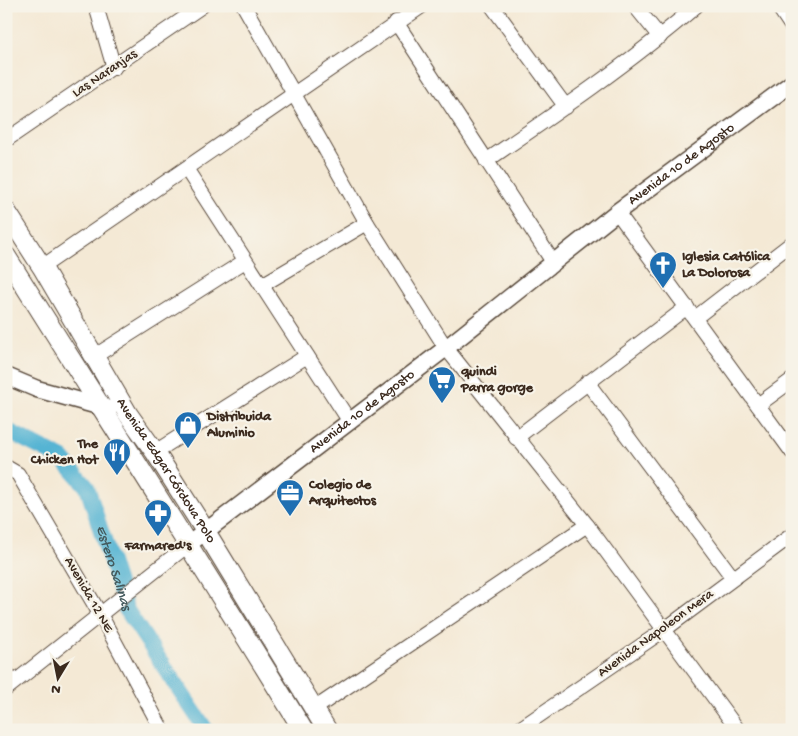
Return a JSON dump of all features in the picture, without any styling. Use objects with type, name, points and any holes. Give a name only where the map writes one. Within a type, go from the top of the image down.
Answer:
[{"type":"main road","name":"Avenida Edgar Córdova Polo","points":[[6,211],[42,267],[128,414],[155,452],[206,532],[327,730]]},
{"type":"main road","name":"Avenida Edgar Córdova Polo","points":[[6,256],[99,406],[189,544],[303,730]]},
{"type":"street","points":[[96,6],[114,68]]},
{"type":"street","name":"Las Naranjas","points":[[6,140],[114,68],[202,6]]},
{"type":"street","points":[[244,6],[367,222],[446,348],[587,525],[738,729]]},
{"type":"street","points":[[42,267],[187,170],[396,22],[422,6]]},
{"type":"street","points":[[492,6],[566,106]]},
{"type":"street","points":[[635,6],[660,37]]},
{"type":"street","points":[[486,161],[566,106],[660,37],[696,6]]},
{"type":"street","points":[[778,6],[792,27]]},
{"type":"street","points":[[396,22],[553,262]]},
{"type":"street","name":"Avenida 10 de Agosto","points":[[8,681],[143,581],[350,422],[618,212],[792,83]]},
{"type":"street","points":[[187,170],[350,422]]},
{"type":"street","points":[[618,212],[792,452]]},
{"type":"street","points":[[262,285],[367,222]]},
{"type":"street","points":[[516,438],[587,382],[792,243]]},
{"type":"street","points":[[95,356],[245,261]]},
{"type":"street","points":[[155,452],[308,356]]},
{"type":"street","points":[[6,376],[37,389],[128,414]]},
{"type":"street","points":[[758,405],[792,380]]},
{"type":"street","points":[[587,382],[733,578]]},
{"type":"street","name":"Avenida 12 NE","points":[[10,474],[105,609],[158,728]]},
{"type":"street","points":[[314,709],[587,525]]},
{"type":"street","name":"Avenida Napoleon Mera","points":[[518,730],[664,630],[792,535]]},
{"type":"waterway","name":"Estero Salinas","points":[[6,430],[63,459],[87,487],[126,609],[206,730]]},
{"type":"place","name":"Iglesia Católica La Dolorosa","points":[[663,289]]},
{"type":"place","name":"quindi Parra gorge","points":[[442,404]]},
{"type":"place","name":"Distribuida Aluminio","points":[[188,449]]},
{"type":"place","name":"The Chicken Hot","points":[[117,476]]},
{"type":"place","name":"Colegio de Arquitectos","points":[[290,517]]},
{"type":"place","name":"Farmared's","points":[[158,537]]}]
